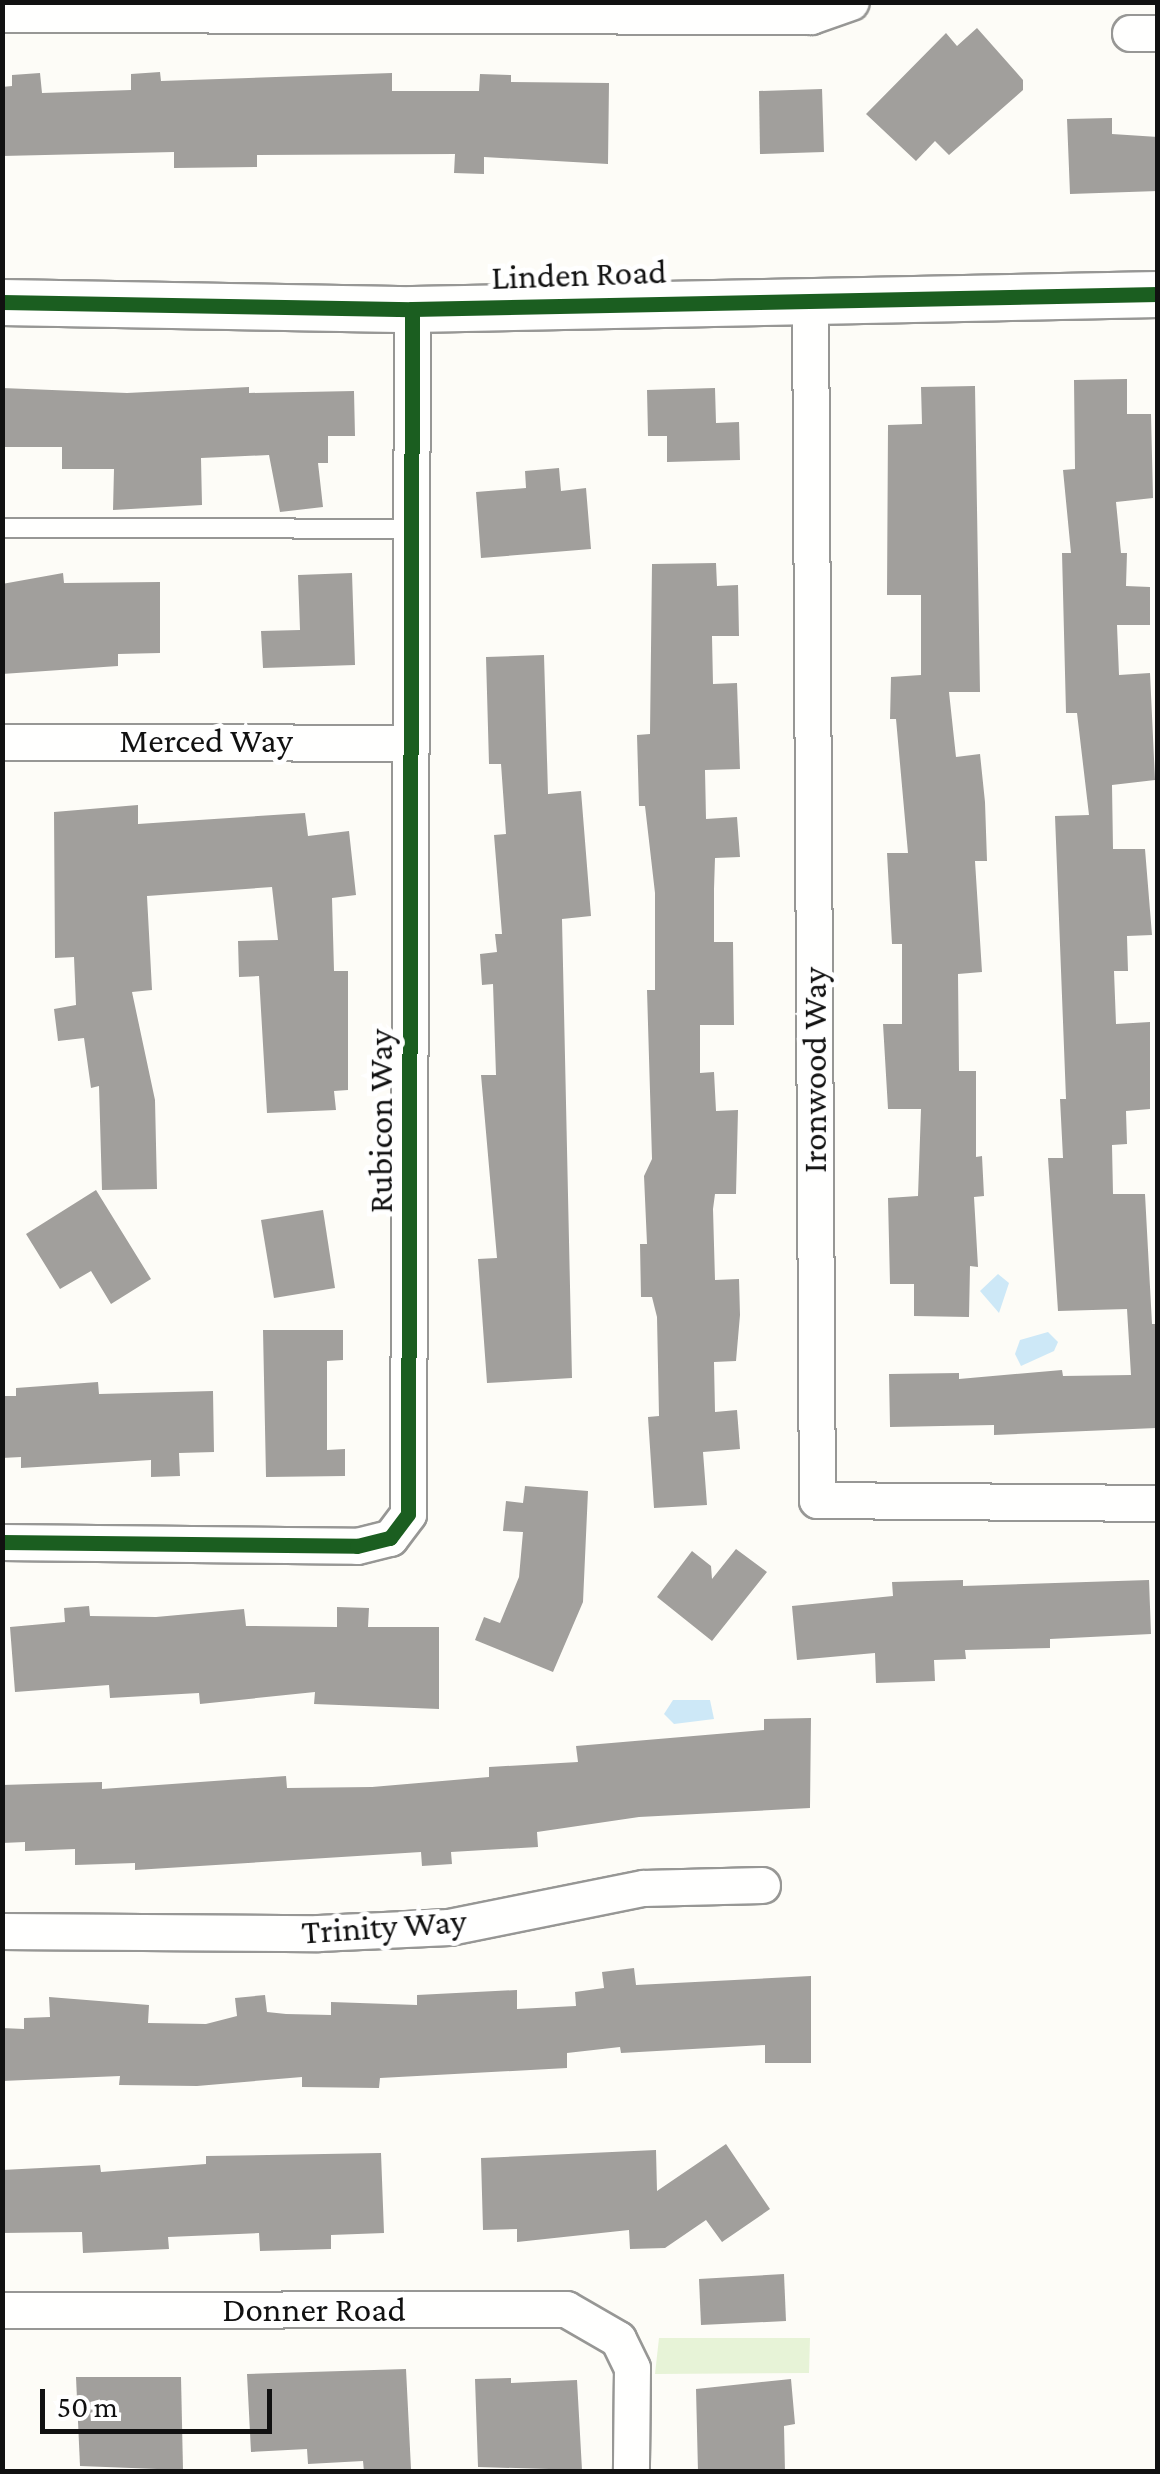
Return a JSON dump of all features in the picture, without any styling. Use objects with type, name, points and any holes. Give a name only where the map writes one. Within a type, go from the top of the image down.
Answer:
[{"type":"street","points":[[2,14],[315,8],[812,16],[851,2]]},
{"type":"street","name":"Linden Road","points":[[2,302],[412,309],[1158,294]]},
{"type":"street","name":"Ironwood Way","points":[[810,299],[816,1500],[1158,1503]]},
{"type":"street","name":"Rubicon Way","points":[[2,1542],[358,1546],[390,1538],[408,1514],[412,309]]},
{"type":"street","name":"Merced Way","points":[[2,742],[408,742]]},
{"type":"street","name":"Trinity Way","points":[[2,1931],[318,1933],[449,1927],[643,1888],[762,1885]]},
{"type":"street","name":"Donner Road","points":[[2,2310],[566,2310],[618,2339],[632,2368],[631,2472]]},
{"type":"lane","points":[[2,528],[410,529]]},
{"type":"green space","points":[[659,2338],[810,2338],[809,2373],[655,2374]]},
{"type":"water","points":[[998,1274],[1009,1283],[999,1313],[980,1291]]},
{"type":"water","points":[[1048,1332],[1058,1342],[1054,1351],[1021,1366],[1015,1354],[1020,1340]]},
{"type":"water","points":[[673,1700],[710,1700],[714,1719],[674,1724],[664,1714]]},
{"type":"building","points":[[977,28],[1023,80],[1023,90],[949,155],[935,141],[916,161],[866,114],[946,33],[957,46]]},
{"type":"building","points":[[160,72],[161,81],[392,73],[392,91],[479,91],[480,74],[511,75],[511,82],[609,83],[608,164],[484,157],[484,174],[454,173],[455,154],[257,155],[257,167],[174,168],[174,152],[2,156],[2,87],[12,86],[12,75],[40,73],[42,93],[131,90],[131,74]]},
{"type":"building","points":[[822,89],[824,152],[760,154],[759,91]]},
{"type":"building","points":[[1112,118],[1112,134],[1158,137],[1158,191],[1070,194],[1067,119]]},
{"type":"building","points":[[1127,379],[1127,414],[1151,414],[1153,498],[1116,502],[1121,553],[1127,553],[1126,586],[1150,587],[1150,625],[1117,625],[1119,675],[1150,673],[1155,780],[1112,785],[1113,849],[1145,849],[1152,935],[1127,936],[1128,971],[1114,971],[1116,1024],[1150,1022],[1150,1109],[1126,1111],[1127,1144],[1112,1145],[1113,1194],[1145,1194],[1152,1324],[1158,1324],[1156,1428],[994,1435],[994,1425],[890,1427],[889,1374],[959,1373],[959,1379],[1062,1370],[1063,1376],[1131,1375],[1127,1309],[1058,1311],[1048,1158],[1063,1158],[1060,1099],[1066,1099],[1055,816],[1089,815],[1077,713],[1066,713],[1062,553],[1071,553],[1063,470],[1075,469],[1074,380]]},
{"type":"building","points":[[975,386],[980,692],[949,692],[956,757],[980,754],[985,802],[987,861],[975,861],[982,972],[958,974],[959,1071],[976,1071],[976,1157],[982,1156],[984,1196],[974,1197],[978,1267],[970,1266],[969,1317],[914,1316],[914,1284],[890,1284],[888,1198],[918,1196],[921,1109],[888,1109],[883,1024],[902,1024],[902,944],[892,944],[887,853],[908,853],[896,719],[890,719],[891,677],[921,675],[921,595],[887,595],[888,425],[922,424],[921,387]]},
{"type":"building","points":[[249,387],[249,393],[354,391],[355,436],[328,436],[328,463],[318,463],[323,507],[280,512],[269,455],[201,458],[202,505],[113,510],[114,469],[62,469],[62,447],[2,447],[2,388],[127,393]]},
{"type":"building","points":[[715,388],[716,423],[739,422],[740,460],[667,462],[667,436],[648,436],[647,390]]},
{"type":"building","points":[[559,468],[561,491],[586,488],[591,549],[481,558],[476,492],[526,488],[525,471]]},
{"type":"building","points":[[716,563],[717,586],[738,585],[739,636],[712,636],[713,684],[737,683],[740,769],[705,770],[706,819],[737,817],[740,857],[715,858],[714,942],[733,942],[734,1025],[700,1025],[700,1073],[714,1072],[716,1111],[738,1110],[736,1194],[715,1194],[713,1209],[715,1280],[739,1279],[740,1315],[736,1361],[714,1362],[715,1412],[737,1410],[740,1449],[703,1452],[707,1505],[654,1508],[648,1417],[659,1416],[657,1317],[652,1297],[641,1297],[640,1244],[647,1244],[644,1176],[652,1159],[647,990],[655,990],[655,893],[645,806],[639,806],[637,735],[650,734],[652,564]]},
{"type":"building","points":[[63,573],[64,583],[160,582],[160,653],[118,654],[118,666],[2,674],[2,584]]},
{"type":"building","points":[[352,573],[355,665],[263,668],[261,631],[300,630],[298,575]]},
{"type":"building","points":[[544,655],[548,794],[581,791],[591,916],[562,919],[572,1378],[487,1383],[478,1259],[497,1258],[481,1075],[496,1075],[493,984],[482,985],[480,954],[497,952],[495,934],[502,934],[494,835],[506,834],[501,764],[489,764],[486,657]]},
{"type":"building","points":[[138,805],[138,824],[305,813],[308,836],[349,831],[356,895],[332,898],[334,971],[348,971],[348,1090],[334,1091],[336,1110],[267,1113],[259,976],[239,977],[238,941],[278,940],[272,887],[147,896],[152,990],[132,992],[155,1100],[157,1189],[102,1190],[99,1086],[91,1088],[84,1038],[58,1041],[54,1009],[76,1005],[74,957],[55,958],[54,812]]},
{"type":"building","points":[[96,1190],[151,1279],[111,1304],[91,1271],[60,1289],[26,1234]]},
{"type":"building","points":[[323,1210],[335,1288],[274,1298],[261,1220]]},
{"type":"building","points":[[263,1330],[343,1330],[343,1360],[327,1361],[327,1450],[345,1449],[345,1476],[266,1477]]},
{"type":"building","points":[[98,1382],[99,1394],[213,1391],[214,1452],[179,1453],[180,1476],[151,1477],[151,1460],[21,1468],[21,1457],[2,1458],[2,1396],[16,1396],[16,1388]]},
{"type":"building","points":[[525,1486],[588,1491],[583,1602],[553,1672],[475,1640],[484,1617],[500,1623],[519,1577],[523,1532],[503,1531],[506,1501],[523,1503]]},
{"type":"building","points":[[736,1549],[767,1572],[712,1641],[657,1597],[692,1551],[711,1566],[712,1579]]},
{"type":"building","points":[[963,1580],[963,1586],[1149,1580],[1151,1634],[1050,1639],[1050,1648],[965,1650],[966,1659],[934,1660],[935,1681],[876,1683],[875,1653],[797,1660],[792,1606],[893,1596],[892,1582]]},
{"type":"building","points":[[89,1606],[90,1616],[156,1617],[244,1609],[246,1626],[337,1627],[337,1607],[369,1608],[368,1627],[439,1627],[439,1709],[314,1704],[315,1692],[200,1704],[199,1693],[110,1698],[109,1685],[15,1692],[10,1627],[65,1622],[64,1608]]},
{"type":"building","points":[[811,1718],[810,1808],[639,1817],[537,1832],[538,1847],[451,1852],[452,1864],[422,1866],[421,1852],[135,1870],[135,1863],[75,1865],[75,1849],[25,1851],[25,1842],[2,1843],[2,1785],[102,1782],[102,1789],[286,1776],[287,1788],[372,1787],[489,1777],[489,1767],[578,1762],[576,1746],[764,1730],[764,1719]]},
{"type":"building","points":[[634,1968],[636,1985],[811,1976],[811,2063],[765,2063],[765,2045],[621,2053],[620,2047],[567,2053],[567,2068],[380,2078],[379,2088],[302,2087],[302,2077],[197,2086],[119,2085],[120,2076],[2,2081],[2,2028],[24,2029],[24,2018],[50,2017],[49,1997],[149,2005],[148,2023],[206,2024],[237,2016],[235,1998],[265,1995],[267,2012],[331,2015],[331,2002],[417,2005],[417,1995],[517,1990],[517,2009],[576,2006],[575,1992],[604,1988],[602,1972]]},
{"type":"building","points":[[726,2144],[770,2209],[722,2242],[706,2220],[665,2248],[630,2249],[629,2230],[517,2242],[517,2229],[483,2230],[481,2158],[656,2150],[657,2191]]},
{"type":"building","points":[[381,2153],[384,2233],[331,2235],[331,2249],[260,2251],[259,2233],[168,2237],[169,2249],[83,2253],[82,2232],[2,2233],[2,2170],[100,2165],[101,2172],[206,2164],[206,2156]]},
{"type":"building","points":[[784,2274],[786,2321],[701,2325],[699,2279]]},
{"type":"building","points":[[406,2369],[411,2469],[364,2472],[363,2461],[308,2464],[307,2449],[251,2452],[247,2374]]},
{"type":"building","points":[[76,2377],[181,2377],[183,2470],[80,2466]]},
{"type":"building","points":[[511,2378],[511,2383],[577,2380],[582,2470],[478,2467],[475,2379]]},
{"type":"building","points":[[791,2379],[795,2424],[784,2426],[785,2472],[698,2472],[696,2389]]},
{"type":"cycle path","points":[[2,302],[412,309],[1158,294]]},
{"type":"cycle path","points":[[2,1542],[357,1546],[390,1538],[408,1514],[412,309]]}]
